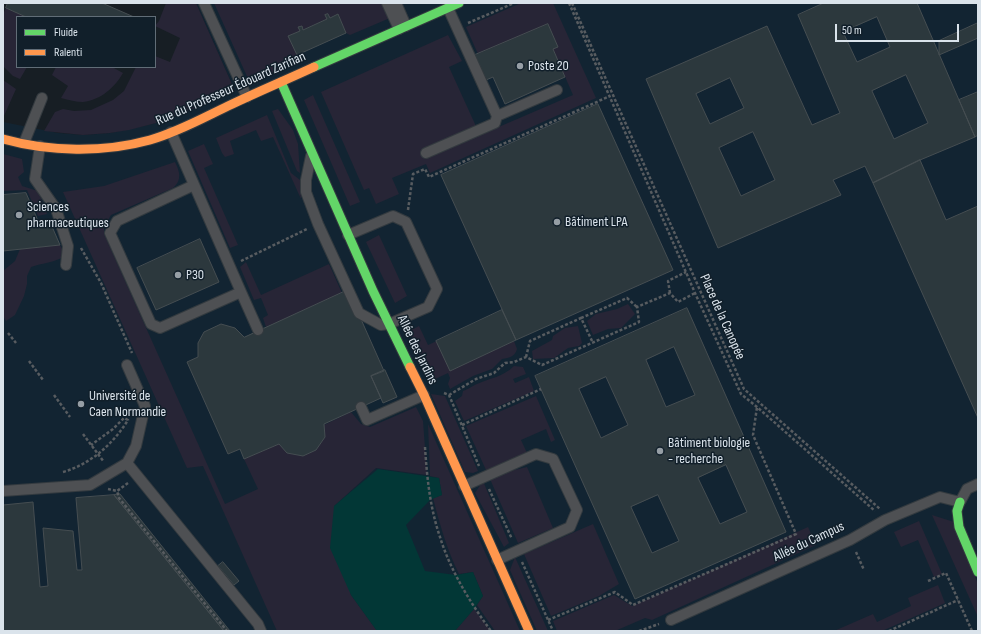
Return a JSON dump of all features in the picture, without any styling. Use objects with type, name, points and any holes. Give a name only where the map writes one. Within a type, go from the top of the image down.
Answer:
[{"type":"street","name":"Rue du Professeur Édouard Zarifian","points":[[3,139],[40,146],[63,148],[116,147],[150,140],[459,3]]},
{"type":"street","name":"Allée des Jardins","points":[[281,82],[348,235],[424,395],[529,631]]},
{"type":"street","points":[[960,502],[957,511],[959,527],[978,572]]},
{"type":"lane","points":[[204,3],[247,97]]},
{"type":"lane","points":[[387,3],[403,28]]},
{"type":"lane","points":[[396,3],[403,28]]},
{"type":"lane","points":[[426,153],[495,123],[497,116],[448,8]]},
{"type":"lane","points":[[497,116],[557,90]]},
{"type":"lane","points":[[24,143],[42,98]]},
{"type":"lane","points":[[171,132],[258,330]]},
{"type":"lane","points":[[40,146],[35,179],[56,209],[68,246],[66,265]]},
{"type":"lane","points":[[312,152],[306,180],[306,192],[318,224],[359,313],[381,325],[389,324],[428,307],[437,289],[406,222],[393,216],[348,235]]},
{"type":"lane","points":[[194,185],[117,221],[110,233],[151,324],[160,328],[241,292]]},
{"type":"lane","points":[[3,491],[90,484],[127,462],[136,446],[145,406],[130,362]]},
{"type":"lane","points":[[361,407],[367,420],[424,395]]},
{"type":"lane","points":[[464,486],[536,454],[553,458],[577,510],[570,527],[497,560]]},
{"type":"lane","points":[[127,462],[258,624],[261,631]]},
{"type":"lane","points":[[960,502],[967,489],[978,484]]},
{"type":"lane","name":"Allée du Campus","points":[[671,620],[850,540],[884,516],[940,497],[960,502]]},
{"type":"path","points":[[467,23],[514,3]]},
{"type":"path","name":"Place de la Canopée","points":[[569,3],[695,294],[741,394],[884,516]]},
{"type":"path","name":"Place de la Canopée","points":[[572,3],[744,389],[884,516]]},
{"type":"path","points":[[406,222],[413,174],[425,169],[429,177],[610,96]]},
{"type":"path","points":[[230,266],[318,224]]},
{"type":"path","points":[[80,244],[100,283],[130,362]]},
{"type":"path","points":[[686,272],[668,281],[670,293],[678,302],[695,294]]},
{"type":"path","points":[[637,307],[670,293]]},
{"type":"path","points":[[449,395],[476,379],[494,373],[505,363],[514,362],[526,357],[542,365],[639,322],[637,307],[627,298],[581,318],[530,342],[526,357]]},
{"type":"path","points":[[581,318],[593,343]]},
{"type":"path","points":[[8,333],[16,343]]},
{"type":"path","points":[[29,361],[43,380]]},
{"type":"path","points":[[462,425],[541,389]]},
{"type":"path","points":[[443,392],[449,395],[553,631]]},
{"type":"path","points":[[54,395],[70,417]]},
{"type":"path","points":[[548,620],[615,592],[633,605],[796,534],[753,435],[757,407]]},
{"type":"path","points":[[62,473],[76,469],[98,454],[118,436],[128,420],[124,418],[113,429],[91,445]]},
{"type":"path","points":[[83,434],[104,462],[99,466]]},
{"type":"path","points":[[427,475],[430,500],[440,538],[456,575],[474,609],[491,631]]},
{"type":"path","points":[[130,481],[117,492],[119,498],[227,631]]},
{"type":"path","points":[[850,540],[864,570]]},
{"type":"path","points":[[928,582],[946,574],[972,631]]},
{"type":"path","points":[[889,631],[958,600]]},
{"type":"path","points":[[639,631],[671,620]]},
{"type":"shaded area","points":[[166,3],[196,3],[235,91],[164,121],[129,130],[83,135],[44,131],[55,112],[63,109],[74,111],[91,110],[113,100],[124,91],[136,68],[156,68],[156,56],[170,62],[180,38],[156,26]]},
{"type":"shaded area","points":[[196,3],[978,3],[978,631],[3,631],[3,122],[58,133],[83,135],[110,133],[164,121],[235,91]]},
{"type":"shaded area","points":[[214,3],[383,3],[390,18],[350,35],[346,33],[338,14],[289,36],[297,55],[295,62],[250,83]]},
{"type":"shaded area","points":[[521,3],[553,3],[596,98],[430,173],[426,164],[392,178],[399,194],[376,204],[369,188],[364,190],[321,92],[448,35],[462,61],[449,67],[480,135],[573,95],[553,49],[548,25],[478,54],[466,27]]},
{"type":"shaded area","points":[[6,8],[24,16],[16,16],[16,68],[26,68],[20,79],[13,76],[3,66],[3,14]]},
{"type":"shaded area","points":[[56,68],[114,68],[123,73],[112,88],[107,92],[96,99],[83,102],[61,98],[68,86],[52,75]]},
{"type":"shaded area","points":[[3,80],[16,89],[3,118]]},
{"type":"shaded area","points":[[313,95],[360,202],[350,206],[304,100]]},
{"type":"shaded area","points":[[278,109],[293,130],[298,144],[300,173],[297,171],[272,111]]},
{"type":"shaded area","points":[[267,115],[291,173],[300,180],[301,199],[273,137],[261,141],[256,130],[230,141],[234,154],[225,157],[222,153],[216,138]]},
{"type":"shaded area","points":[[204,144],[213,164],[204,168],[238,245],[230,248],[188,151]]},
{"type":"shaded area","points":[[3,154],[22,159],[24,172],[18,177],[22,186],[38,191],[47,214],[38,216],[27,190],[3,191]]},
{"type":"shaded area","points":[[175,162],[179,176],[176,185],[173,188],[111,215],[104,227],[104,234],[225,504],[258,489],[244,459],[279,444],[287,453],[303,456],[316,450],[325,437],[324,425],[351,412],[361,424],[370,427],[416,407],[423,421],[427,475],[376,468],[334,506],[351,595],[377,631],[277,631],[203,466],[187,468],[63,192],[104,186]]},
{"type":"shaded area","points":[[379,235],[407,296],[395,303],[366,242]]},
{"type":"shaded area","points":[[60,245],[64,253],[63,257],[55,261],[31,267],[27,276],[24,296],[15,315],[6,321],[3,316],[3,271],[15,261],[20,249]]},
{"type":"shaded area","points":[[246,262],[261,295],[329,264],[342,293],[266,327],[263,318],[268,315],[261,298],[254,300],[240,267]]},
{"type":"shaded area","points":[[628,304],[635,314],[621,328],[608,329],[593,335],[587,321],[596,314],[617,309]]},
{"type":"shaded area","points":[[419,326],[428,345],[439,340],[452,370],[514,341],[517,349],[513,355],[502,359],[492,369],[473,376],[450,389],[448,384],[450,378],[448,373],[431,381],[409,331]]},
{"type":"shaded area","points":[[578,326],[582,343],[579,346],[568,348],[554,358],[533,359],[532,351],[552,340],[553,336],[565,328]]},
{"type":"shaded area","points":[[514,366],[523,367],[526,374],[513,379],[515,383],[529,377],[534,391],[464,421],[455,401],[462,396],[463,391],[501,375]]},
{"type":"shaded area","points":[[431,394],[445,396],[478,471],[473,473],[465,472]]},
{"type":"shaded area","points":[[536,396],[555,440],[551,442],[546,429],[521,440],[527,453],[486,470],[466,426]]},
{"type":"shaded area","points":[[428,424],[520,631],[495,631],[477,605],[483,596],[473,572],[459,574],[451,556],[433,498],[442,495],[439,478],[430,476]]},
{"type":"shaded area","points":[[527,467],[553,528],[518,543],[490,479],[506,472]]},
{"type":"shaded area","points":[[378,469],[439,478],[442,495],[430,500],[406,525],[425,571],[456,575],[473,572],[483,596],[455,631],[377,631],[351,595],[330,548],[334,506]]},
{"type":"shaded area","points":[[483,481],[509,543],[504,547],[475,493]]},
{"type":"shaded area","points":[[932,515],[954,522],[978,584],[978,617]]},
{"type":"shaded area","points":[[919,521],[942,574],[934,577],[918,540],[901,547],[894,532]]},
{"type":"shaded area","points":[[593,524],[619,584],[599,596],[551,616],[524,554]]},
{"type":"shaded area","points":[[808,527],[816,545],[652,620],[645,618],[615,631],[557,631],[553,621],[614,595],[632,606]]},
{"type":"shaded area","points":[[515,557],[548,631],[537,631],[510,570]]},
{"type":"shaded area","points":[[938,585],[945,603],[882,631],[834,631],[873,614],[877,622],[911,606],[908,598]]},
{"type":"shaded area","points":[[474,609],[491,631],[455,631]]},
{"type":"building","points":[[8,3],[102,3],[132,16],[24,16],[6,8]]},
{"type":"building","points":[[824,3],[917,3],[975,137],[920,160],[873,183],[865,166],[833,180],[841,195],[718,248],[646,79],[767,26],[812,125],[840,113],[798,15]],"holes":[[[877,17],[890,47],[857,62],[843,32]],[[906,75],[928,123],[894,139],[872,91]],[[730,78],[744,108],[710,124],[696,94]],[[753,132],[775,180],[741,196],[719,148]]]},
{"type":"building","points":[[328,14],[330,18],[338,14],[346,33],[297,55],[288,36],[300,31],[298,27],[302,26],[303,30],[327,19],[325,15]]},
{"type":"building","points":[[978,23],[978,38],[939,55],[939,41]]},
{"type":"building","name":"Poste 20","points":[[548,24],[558,47],[553,49],[565,77],[505,104],[493,77],[486,80],[475,55]]},
{"type":"building","points":[[978,92],[978,135],[975,137],[959,100]]},
{"type":"building","name":"Bâtiment LPA","points":[[598,104],[673,270],[516,340],[441,175]]},
{"type":"building","points":[[920,160],[946,220],[978,206],[978,418],[873,183]]},
{"type":"building","name":"Sciences pharmaceutiques","points":[[26,193],[39,223],[50,222],[60,245],[3,251],[3,195]]},
{"type":"building","name":"P30","points":[[200,239],[219,282],[156,310],[137,268]]},
{"type":"building","points":[[348,290],[384,371],[371,376],[381,398],[324,424],[325,437],[316,450],[303,456],[287,453],[279,444],[244,459],[240,449],[228,454],[187,362],[198,357],[198,343],[204,332],[221,324],[235,328],[244,337]]},
{"type":"building","name":"Bâtiment biologie - recherche","points":[[687,308],[786,532],[635,599],[535,376]],"holes":[[[674,347],[695,395],[666,407],[646,360]],[[606,377],[628,425],[601,438],[579,389]],[[726,465],[747,512],[720,524],[698,478]],[[658,495],[679,541],[652,553],[631,507]]]},
{"type":"building","points":[[502,310],[516,340],[450,371],[436,341]]},
{"type":"building","points":[[385,370],[397,397],[383,403],[371,376]]},
{"type":"building","points":[[120,494],[230,631],[224,631],[114,495]]},
{"type":"building","points":[[114,495],[224,631],[3,631],[3,505],[33,502],[40,587],[48,586],[43,528],[73,531],[77,570],[82,570],[76,498]]},
{"type":"building","points":[[223,562],[239,581],[234,585],[218,566]]},
{"type":"traffic: fast","points":[[314,67],[459,3]]},
{"type":"traffic: fast","points":[[281,82],[373,291],[410,367]]},
{"type":"traffic: fast","points":[[960,502],[957,511],[959,527],[978,572]]},
{"type":"traffic: slow","points":[[3,139],[39,146],[76,149],[114,147],[150,140],[180,129],[314,67]]},
{"type":"traffic: slow","points":[[410,367],[424,395],[529,631]]},
{"type":"place","name":"Poste 20","points":[[520,66]]},
{"type":"place","name":"Sciences pharmaceutiques","points":[[19,215]]},
{"type":"place","name":"Bâtiment LPA","points":[[557,222]]},
{"type":"place","name":"P30","points":[[178,275]]},
{"type":"place","name":"Université de Caen Normandie","points":[[81,404]]},
{"type":"place","name":"Bâtiment biologie - recherche","points":[[660,451]]}]
